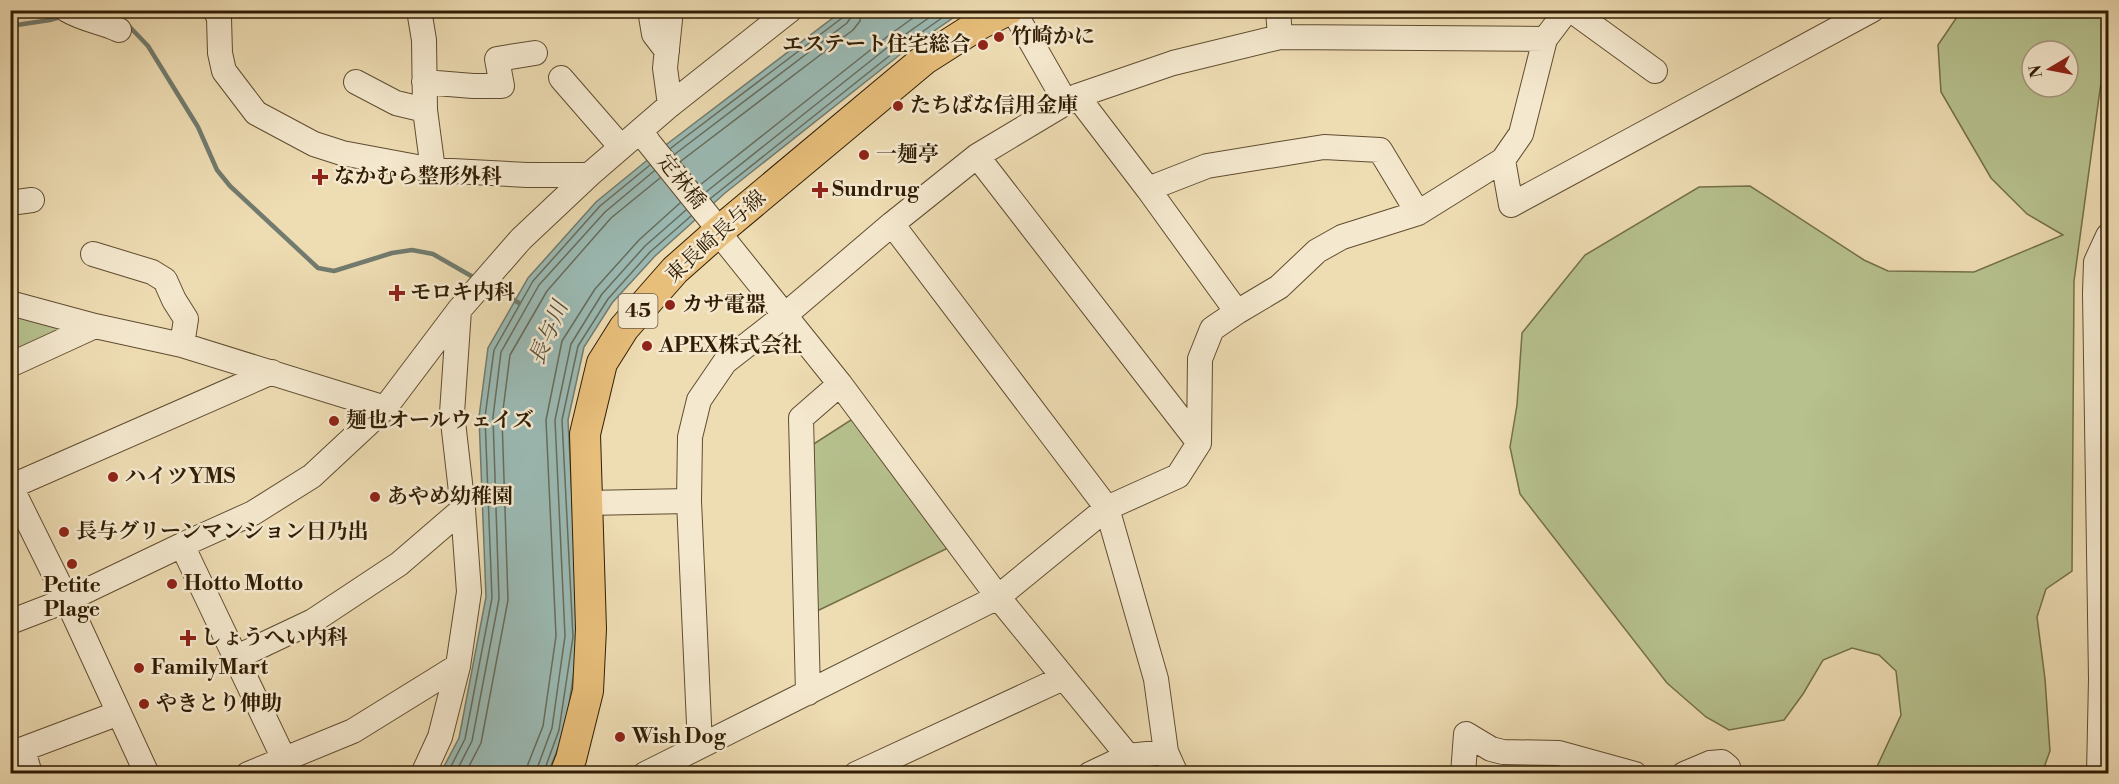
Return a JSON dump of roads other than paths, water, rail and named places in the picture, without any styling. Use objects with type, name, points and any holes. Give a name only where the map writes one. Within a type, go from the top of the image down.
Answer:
[{"type":"main road","name":"東長崎長与線","points":[[565,774],[588,691],[591,629],[585,434],[602,363],[624,328],[638,311],[715,226],[925,59],[980,24],[1008,10]]},
{"type":"street","points":[[215,10],[219,18],[220,53],[224,71],[256,113],[314,144],[333,150],[433,170],[589,176]]},
{"type":"street","points":[[419,10],[424,40],[425,110],[433,170]]},
{"type":"street","points":[[650,10],[654,34],[667,51]]},
{"type":"street","points":[[670,105],[665,68],[671,10]]},
{"type":"street","points":[[10,622],[67,600],[254,513],[312,476],[384,408],[459,310],[521,238],[621,147],[645,136],[670,105],[790,10]]},
{"type":"street","points":[[1013,10],[1071,99],[1148,189],[1237,312]]},
{"type":"street","points":[[1278,10],[1280,37]]},
{"type":"street","points":[[645,774],[998,597],[1107,508],[1179,476],[1199,443],[1200,359],[1212,329],[1280,287],[1317,251],[1342,237],[1418,213],[1503,160],[1521,134],[1545,39],[1569,10],[1654,71]]},
{"type":"street","points":[[1503,160],[1511,205],[1872,10]]},
{"type":"street","points":[[75,15],[119,30]]},
{"type":"street","points":[[700,746],[689,501],[690,437],[699,400],[725,362],[977,156],[1071,99],[1173,63],[1280,37],[1545,39]]},
{"type":"street","points":[[424,81],[472,86],[502,86],[497,59],[535,52]]},
{"type":"street","points":[[561,78],[621,147]]},
{"type":"street","points":[[356,82],[396,103],[425,110]]},
{"type":"street","name":"定林橋","points":[[645,136],[840,384],[998,597],[1128,756]]},
{"type":"street","points":[[1148,189],[1207,166],[1324,147],[1380,150],[1418,213]]},
{"type":"street","points":[[977,156],[1199,443]]},
{"type":"street","points":[[892,224],[1107,508],[1156,679],[1166,752],[1176,774]]},
{"type":"street","points":[[2099,774],[2105,679],[2095,293],[2096,261],[2109,236]]},
{"type":"street","points":[[93,254],[152,272],[165,280],[186,319],[182,345]]},
{"type":"street","points":[[10,303],[95,326],[182,345],[384,408]]},
{"type":"street","points":[[423,774],[440,737],[458,666],[469,592],[463,509],[452,413],[459,310]]},
{"type":"street","points":[[10,365],[95,326]]},
{"type":"street","points":[[147,774],[67,600],[11,486],[272,372]]},
{"type":"street","points":[[808,693],[801,418],[840,384]]},
{"type":"street","points":[[586,503],[689,501]]},
{"type":"street","points":[[236,658],[323,614],[399,564],[463,509]]},
{"type":"street","points":[[182,545],[284,759]]},
{"type":"street","points":[[248,774],[353,731],[458,666]]},
{"type":"street","points":[[856,774],[1063,678]]},
{"type":"street","points":[[30,774],[17,752],[119,713]]},
{"type":"street","points":[[1463,774],[1466,734],[1491,749],[1503,752],[1559,753],[1635,774]]},
{"type":"street","points":[[1090,774],[1128,756],[1166,752]]},
{"type":"street","points":[[1684,774],[1710,763],[1722,762],[1728,767],[1729,774]]},
{"type":"water","name":"長与川","points":[[842,11],[967,11],[902,53],[725,193],[655,256],[612,303],[584,347],[568,420],[579,637],[565,731],[548,773],[440,774],[459,738],[486,597],[479,417],[488,348],[528,278],[596,202],[667,144]]},
{"type":"waterway","points":[[10,26],[64,16]]},
{"type":"waterway","points":[[127,24],[148,46],[198,127],[217,170],[230,186],[318,268],[334,271],[392,253],[412,250],[433,254],[473,277]]},
{"type":"waterway","points":[[493,288],[519,303]]},
{"type":"place","name":"竹崎かに","points":[[999,37]]},
{"type":"place","name":"エステート住宅総合","points":[[983,45]]},
{"type":"place","name":"たちばな信用金庫","points":[[898,106]]},
{"type":"place","name":"一麺亭","points":[[864,155]]},
{"type":"place","name":"なかむら整形外科","points":[[320,177]]},
{"type":"place","name":"Sundrug","points":[[820,190]]},
{"type":"place","name":"モロキ内科","points":[[397,293]]},
{"type":"place","name":"カサ電器","points":[[670,305]]},
{"type":"place","name":"APEX株式会社","points":[[647,346]]},
{"type":"place","name":"麺也オールウェイズ","points":[[334,421]]},
{"type":"place","name":"ハイツYMS","points":[[113,477]]},
{"type":"place","name":"あやめ幼稚園","points":[[375,497]]},
{"type":"place","name":"長与グリーンマンション日乃出","points":[[64,532]]},
{"type":"place","name":"Petite Plage","points":[[72,564]]},
{"type":"place","name":"Hotto Motto","points":[[172,584]]},
{"type":"place","name":"しょうへい内科","points":[[188,638]]},
{"type":"place","name":"FamilyMart","points":[[139,668]]},
{"type":"place","name":"やきとり伸助","points":[[144,704]]},
{"type":"place","name":"Wish Dog","points":[[620,737]]}]
